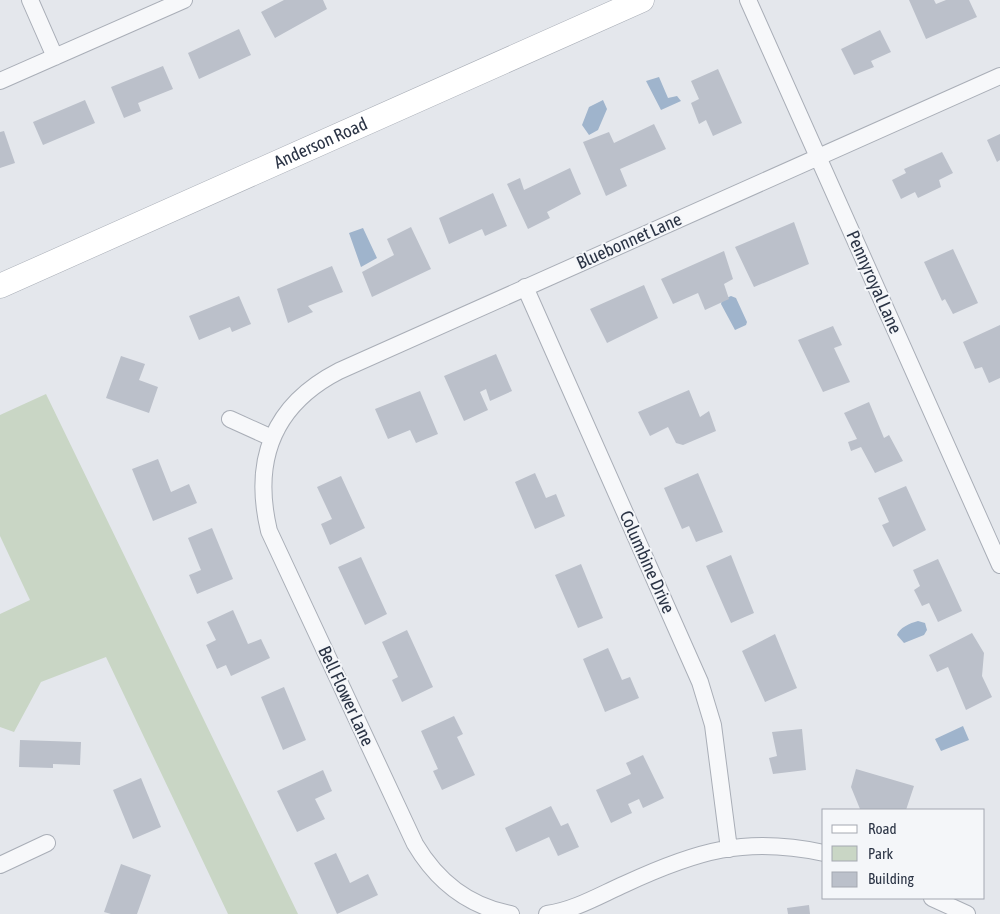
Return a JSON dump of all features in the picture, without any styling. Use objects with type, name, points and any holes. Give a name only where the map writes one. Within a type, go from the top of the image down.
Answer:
[{"type":"street","points":[[30,0],[55,58]]},
{"type":"street","points":[[0,81],[184,0]]},
{"type":"street","name":"Anderson Road","points":[[0,286],[642,0]]},
{"type":"street","name":"Pennyroyal Lane","points":[[748,0],[1000,565]]},
{"type":"street","name":"Bluebonnet Lane","points":[[274,434],[303,393],[319,381],[525,287],[1000,76]]},
{"type":"street","name":"Columbine Drive","points":[[525,287],[700,682],[713,725],[729,849]]},
{"type":"street","points":[[230,419],[274,434]]},
{"type":"street","name":"Bell Flower Lane","points":[[274,434],[266,456],[263,491],[264,511],[273,543],[415,844],[425,862],[453,891],[482,910],[511,914]]},
{"type":"street","points":[[0,865],[47,843]]},
{"type":"street","points":[[547,914],[572,908],[663,866],[697,854],[757,845],[780,845],[822,853]]},
{"type":"street","points":[[934,899],[967,914]]},
{"type":"green space","points":[[46,394],[298,914],[228,914],[106,657],[41,682],[14,732],[0,727],[0,614],[30,600],[0,536],[0,415]]},
{"type":"water","points":[[659,77],[668,98],[677,96],[681,101],[661,110],[646,81]]},
{"type":"water","points":[[603,100],[607,109],[598,130],[589,135],[582,125],[589,107]]},
{"type":"water","points":[[363,228],[377,258],[361,267],[349,233]]},
{"type":"water","points":[[731,296],[736,298],[747,322],[746,325],[735,330],[721,304],[722,300]]},
{"type":"water","points":[[918,621],[925,623],[927,630],[924,635],[904,643],[897,635],[898,632],[905,626]]},
{"type":"water","points":[[963,726],[969,740],[941,751],[935,739]]},
{"type":"building","points":[[284,0],[323,0],[327,9],[275,38],[261,12]]},
{"type":"building","points":[[909,0],[934,0],[936,4],[946,0],[969,0],[977,17],[926,39]]},
{"type":"building","points":[[239,29],[251,55],[199,79],[188,53]]},
{"type":"building","points":[[880,30],[891,52],[871,61],[874,67],[854,75],[841,49]]},
{"type":"building","points":[[163,66],[173,89],[138,103],[141,111],[124,118],[111,87]]},
{"type":"building","points":[[718,69],[742,123],[713,136],[706,120],[699,124],[691,103],[699,99],[691,81]]},
{"type":"building","points":[[85,100],[95,123],[43,145],[33,122]]},
{"type":"building","points":[[654,124],[666,149],[620,169],[627,186],[606,196],[583,142],[609,132],[614,143]]},
{"type":"building","points":[[4,131],[15,163],[0,168],[0,132]]},
{"type":"building","points":[[1000,134],[1000,160],[997,162],[987,140]]},
{"type":"building","points":[[942,152],[953,173],[939,180],[941,187],[918,198],[915,192],[901,199],[892,180],[906,173],[904,169]]},
{"type":"building","points":[[570,168],[581,194],[547,212],[550,218],[528,229],[507,184],[520,178],[524,190]]},
{"type":"building","points":[[493,193],[507,226],[485,236],[482,229],[449,244],[439,218]]},
{"type":"building","points":[[794,222],[809,264],[754,287],[735,247]]},
{"type":"building","points":[[411,227],[431,269],[372,297],[362,272],[394,255],[387,239]]},
{"type":"building","points":[[953,249],[978,303],[953,314],[945,299],[942,301],[924,262]]},
{"type":"building","points":[[724,251],[733,279],[724,284],[729,299],[705,310],[698,293],[673,304],[661,279]]},
{"type":"building","points":[[332,266],[343,292],[308,306],[313,312],[288,323],[277,289]]},
{"type":"building","points":[[644,285],[658,318],[607,343],[590,309]]},
{"type":"building","points":[[239,296],[251,324],[232,332],[230,327],[199,340],[189,316]]},
{"type":"building","points":[[1000,325],[1000,378],[989,383],[982,367],[975,369],[963,342]]},
{"type":"building","points":[[833,326],[842,345],[834,348],[850,382],[823,392],[798,340]]},
{"type":"building","points":[[496,354],[512,391],[490,401],[486,389],[480,392],[488,410],[464,421],[444,376]]},
{"type":"building","points":[[121,356],[145,364],[139,380],[158,387],[149,413],[106,398]]},
{"type":"building","points":[[689,390],[700,417],[709,411],[716,431],[683,445],[676,443],[668,427],[650,436],[638,412]]},
{"type":"building","points":[[420,391],[438,434],[416,443],[410,430],[388,439],[375,409]]},
{"type":"building","points":[[869,402],[884,438],[889,435],[903,461],[875,473],[861,447],[851,451],[848,442],[857,439],[844,413]]},
{"type":"building","points":[[158,459],[171,492],[189,484],[197,503],[153,521],[132,469]]},
{"type":"building","points":[[535,473],[546,498],[556,494],[565,516],[535,529],[515,482]]},
{"type":"building","points":[[698,473],[723,532],[696,542],[689,526],[682,529],[664,488]]},
{"type":"building","points":[[341,476],[365,528],[330,545],[321,524],[332,519],[317,487]]},
{"type":"building","points":[[906,486],[926,530],[893,547],[882,525],[889,522],[878,498]]},
{"type":"building","points":[[212,528],[233,579],[197,594],[189,575],[201,570],[188,538]]},
{"type":"building","points":[[731,555],[754,613],[731,623],[706,566]]},
{"type":"building","points":[[361,557],[387,614],[365,625],[338,567]]},
{"type":"building","points":[[938,559],[962,611],[938,622],[929,603],[922,606],[914,590],[920,586],[913,570]]},
{"type":"building","points":[[581,564],[603,618],[578,628],[555,575]]},
{"type":"building","points":[[233,610],[248,644],[261,639],[270,658],[231,676],[226,665],[217,669],[206,645],[216,640],[207,622]]},
{"type":"building","points":[[407,630],[433,687],[402,702],[392,680],[398,677],[382,642]]},
{"type":"building","points":[[972,633],[984,653],[982,676],[992,697],[966,710],[948,667],[937,672],[929,655]]},
{"type":"building","points":[[775,634],[797,688],[765,702],[742,651]]},
{"type":"building","points":[[608,648],[622,680],[630,677],[639,698],[605,712],[583,659]]},
{"type":"building","points":[[284,687],[306,740],[283,750],[261,697]]},
{"type":"building","points":[[454,716],[463,734],[457,737],[475,775],[442,790],[433,771],[438,769],[421,731]]},
{"type":"building","points":[[802,729],[806,770],[773,774],[769,758],[777,756],[772,732]]},
{"type":"building","points":[[20,740],[81,742],[80,765],[53,764],[53,768],[19,767]]},
{"type":"building","points":[[643,755],[664,798],[643,808],[639,799],[628,804],[632,813],[611,823],[596,790],[631,774],[626,763]]},
{"type":"building","points":[[856,769],[914,786],[906,809],[860,809],[851,787]]},
{"type":"building","points":[[323,770],[332,791],[315,799],[325,819],[297,832],[277,791]]},
{"type":"building","points":[[141,778],[161,827],[133,839],[113,790]]},
{"type":"building","points":[[551,806],[561,826],[568,823],[579,847],[558,856],[549,837],[516,852],[505,828]]},
{"type":"building","points":[[336,853],[350,883],[368,874],[378,895],[337,914],[314,863]]},
{"type":"building","points":[[121,864],[151,875],[137,914],[111,914],[104,912]]},
{"type":"building","points":[[809,905],[810,914],[788,914],[787,908]]}]
